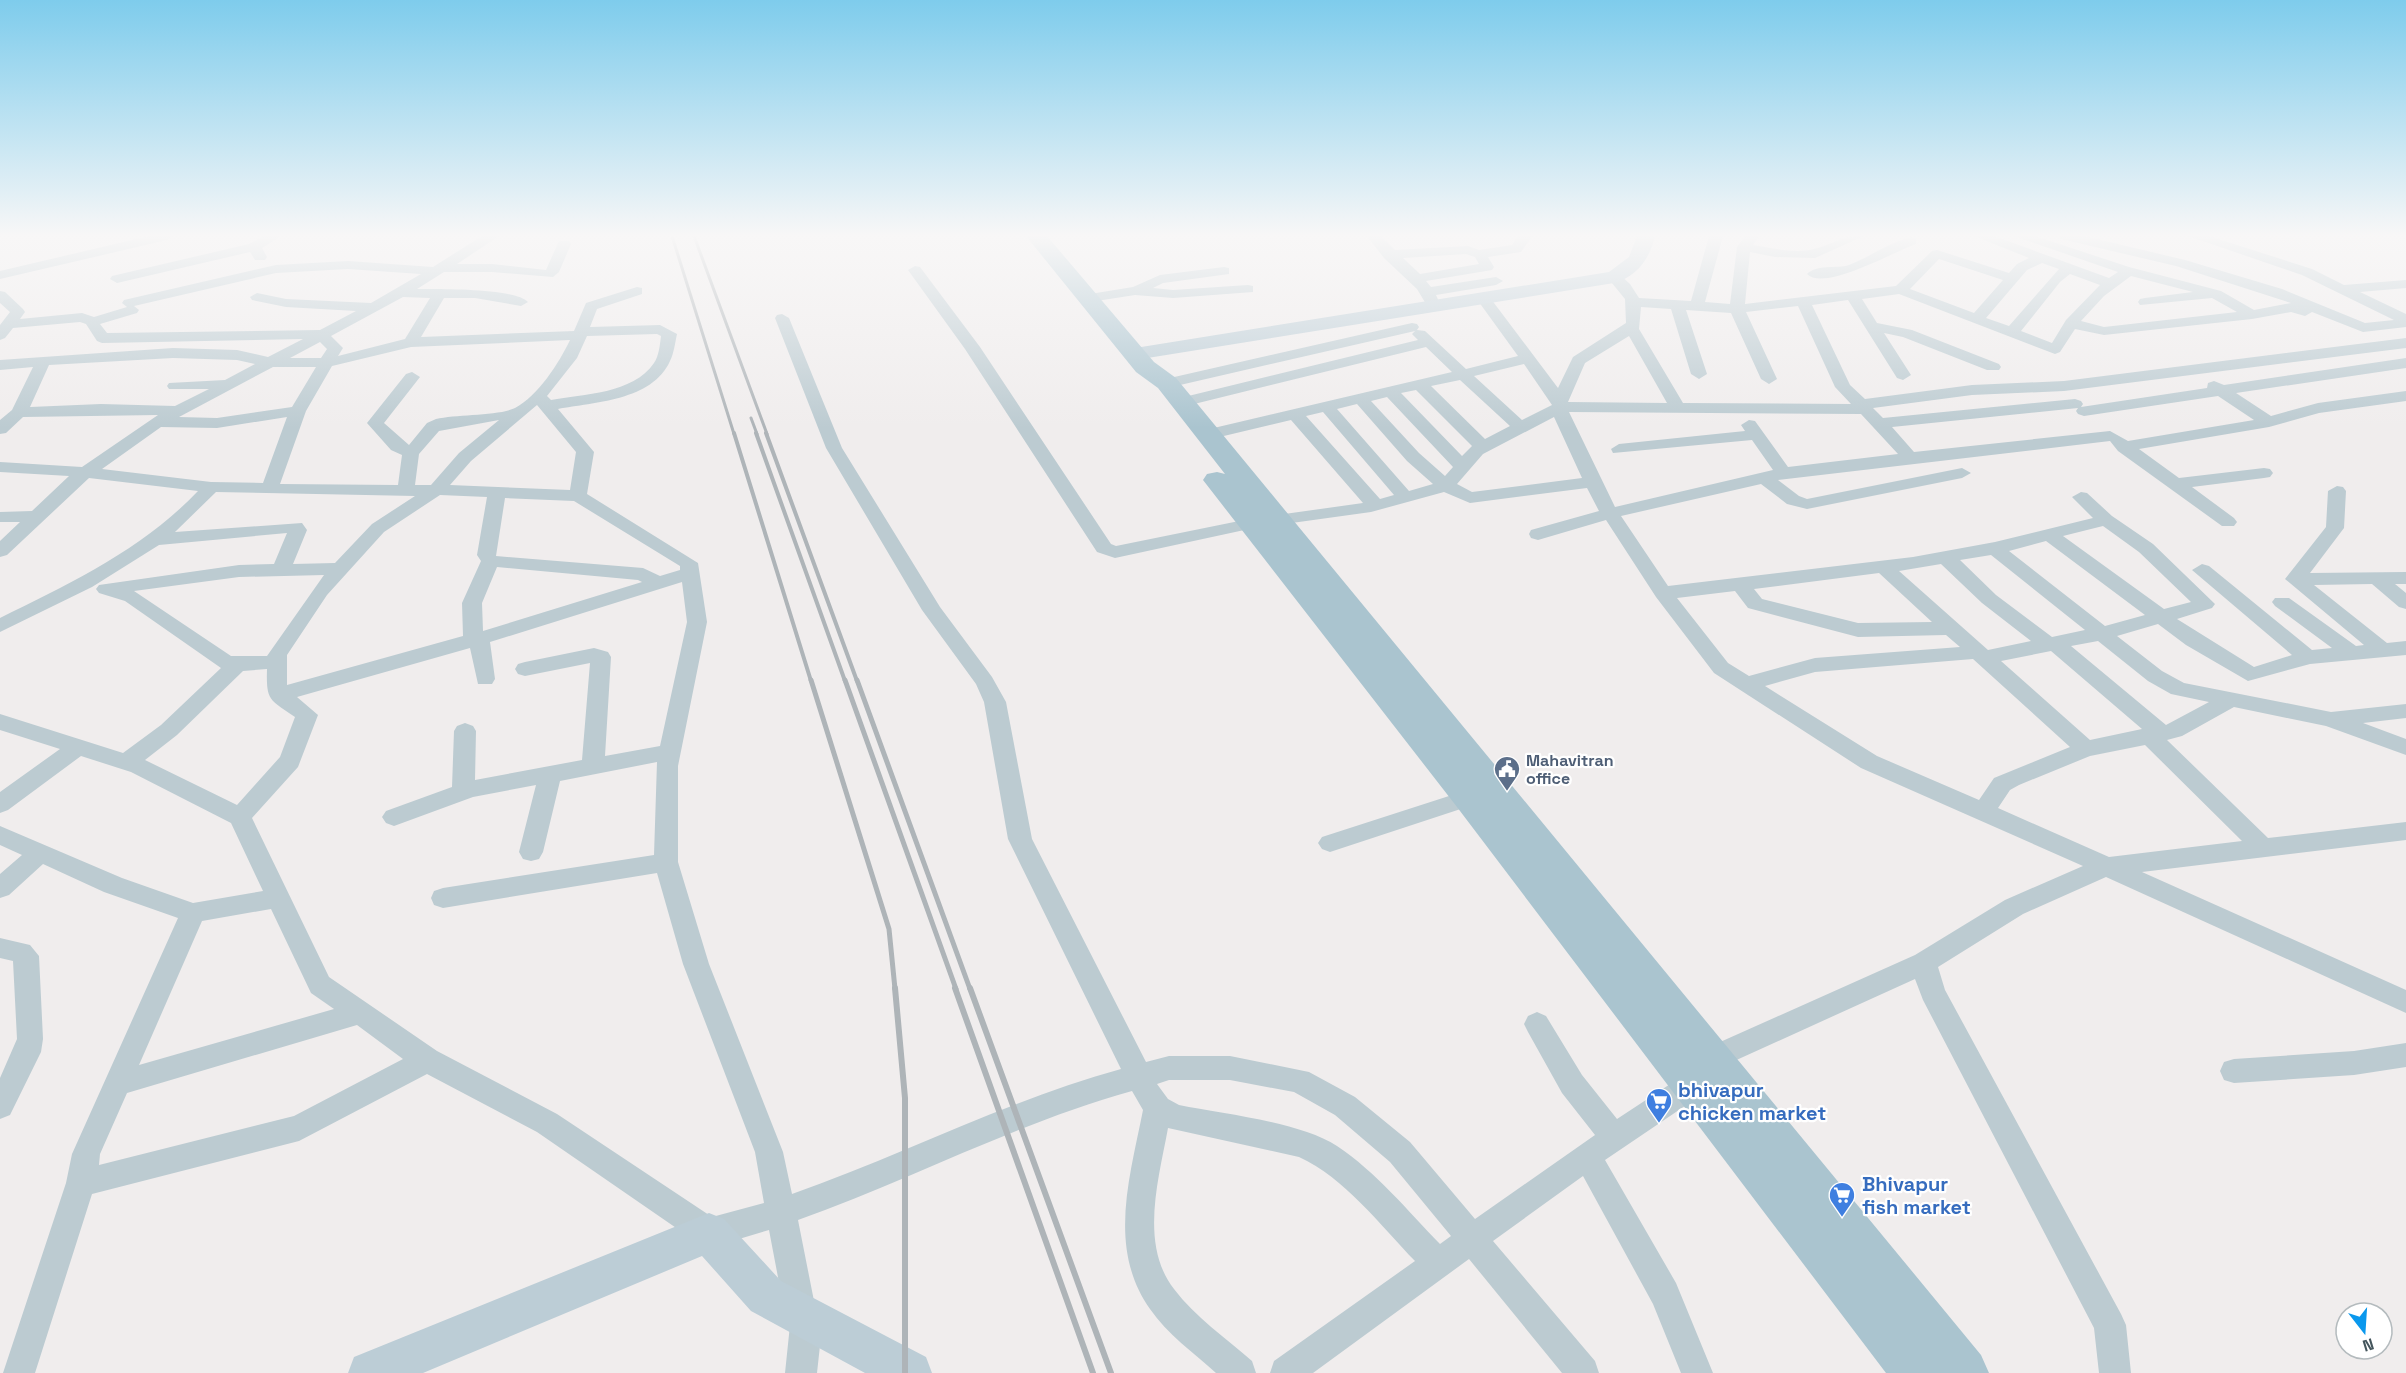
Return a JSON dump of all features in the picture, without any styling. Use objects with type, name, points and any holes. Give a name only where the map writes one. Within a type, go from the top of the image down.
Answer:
[{"type":"main road","points":[[1092,300],[1207,435],[1263,522]]},
{"type":"main road","points":[[1157,376],[1406,319],[1431,300]]},
{"type":"main road","points":[[1157,376],[1152,388],[1707,1071],[1963,1373]]},
{"type":"main road","points":[[1707,1071],[1918,1373]]},
{"type":"main road","points":[[370,1373],[709,1233],[766,1296],[910,1373]]},
{"type":"street","points":[[4,330],[18,312],[5,300]]},
{"type":"street","points":[[127,300],[133,312]]},
{"type":"street","points":[[4,330],[75,317],[92,322],[133,312],[158,300]]},
{"type":"street","points":[[270,300],[283,303],[374,307]]},
{"type":"street","points":[[0,551],[35,516],[86,472],[157,422],[266,362],[387,300]]},
{"type":"street","points":[[411,342],[435,300]]},
{"type":"street","points":[[510,300],[521,302]]},
{"type":"street","points":[[543,401],[569,358],[591,306],[609,300]]},
{"type":"street","points":[[937,300],[972,347],[1104,548],[1123,551],[1263,522],[1376,506],[1446,486],[1483,447],[1560,404],[1740,410],[1861,407],[1972,390],[2055,387],[2406,343]]},
{"type":"street","points":[[1484,300],[1560,404]]},
{"type":"street","points":[[1697,306],[1699,300]]},
{"type":"street","points":[[1738,300],[1737,309],[1769,379]]},
{"type":"street","points":[[1811,300],[1737,309],[1634,302],[1633,327],[1629,327],[1578,360],[1560,404],[1561,414],[1601,500],[1612,513],[1663,593],[1721,668],[1869,762],[1984,811],[2406,1002]]},
{"type":"street","points":[[1855,300],[1903,375]]},
{"type":"street","points":[[1927,300],[2055,349],[2071,323],[2093,300]]},
{"type":"street","points":[[1977,319],[1994,300]]},
{"type":"street","points":[[2011,333],[2038,300]]},
{"type":"street","points":[[2145,302],[2162,300]]},
{"type":"street","points":[[2226,300],[2252,315]]},
{"type":"street","points":[[2296,300],[2365,329]]},
{"type":"street","points":[[2364,300],[2406,322]]},
{"type":"street","points":[[1803,301],[1843,387],[1903,447],[1910,459]]},
{"type":"street","points":[[1677,305],[1699,375]]},
{"type":"street","points":[[2071,323],[2104,332],[2252,315],[2292,307],[2345,330],[2406,322]]},
{"type":"street","points":[[782,318],[834,448],[932,610],[984,682],[995,702],[1020,839],[1139,1076],[1158,1108],[1174,1117],[1302,1144],[1326,1155],[1350,1174],[1438,1263]]},
{"type":"street","points":[[1157,376],[1406,319],[1520,427]]},
{"type":"street","points":[[92,322],[102,338],[199,334],[320,334],[335,347],[298,411],[270,487]]},
{"type":"street","points":[[1872,326],[1907,333],[1993,367]]},
{"type":"street","points":[[1629,327],[1639,339],[1678,408]]},
{"type":"street","points":[[0,365],[173,353],[237,355],[266,362],[327,363],[411,342],[660,329],[669,334],[661,364],[635,386],[591,399],[543,401],[517,413],[465,457],[436,490],[378,528],[320,591],[277,655],[279,695]]},
{"type":"street","points":[[1157,376],[1429,342]]},
{"type":"street","points":[[1207,435],[1326,406],[1392,393],[1420,384],[1526,359]]},
{"type":"street","points":[[0,429],[19,412],[43,361]]},
{"type":"street","points":[[1878,423],[2080,408],[2406,363]]},
{"type":"street","points":[[2192,369],[2269,422]]},
{"type":"street","points":[[411,453],[397,446],[375,423],[412,377]]},
{"type":"street","points":[[2276,382],[2318,408]]},
{"type":"street","points":[[176,386],[227,383]]},
{"type":"street","points":[[1420,384],[1483,447]]},
{"type":"street","points":[[2055,387],[2117,442],[2228,522]]},
{"type":"street","points":[[1392,393],[1463,466]]},
{"type":"street","points":[[1538,534],[1612,513],[1784,473],[1910,459],[2117,442],[2269,422],[2318,408],[2406,396]]},
{"type":"street","points":[[1361,399],[1413,456],[1446,486],[1476,499],[1593,482]]},
{"type":"street","points":[[543,401],[585,452],[578,496]]},
{"type":"street","points":[[1326,406],[1407,499]]},
{"type":"street","points":[[19,412],[101,409],[176,411]]},
{"type":"street","points":[[1740,410],[1784,473]]},
{"type":"street","points":[[157,422],[217,423],[298,411]]},
{"type":"street","points":[[406,490],[411,453],[433,427],[442,423],[517,413]]},
{"type":"street","points":[[1295,414],[1376,506]]},
{"type":"street","points":[[1619,449],[1756,435]]},
{"type":"street","points":[[0,467],[86,472],[211,487],[270,487],[340,491],[436,490],[578,496],[685,560],[691,567],[697,622],[667,766],[666,862],[696,964],[769,1152],[804,1316],[801,1373]]},
{"type":"street","points":[[1764,477],[1793,500],[1807,504],[1962,473]]},
{"type":"street","points":[[2175,484],[2264,473]]},
{"type":"street","points":[[0,626],[119,564],[195,507],[211,487]]},
{"type":"street","points":[[2295,579],[2295,575],[2335,528],[2337,491]]},
{"type":"street","points":[[490,561],[486,555],[497,493]]},
{"type":"street","points":[[1746,684],[1815,665],[1981,655],[2052,644],[2104,633],[2205,604],[2146,548],[2106,520],[2081,497]]},
{"type":"street","points":[[0,517],[35,516]]},
{"type":"street","points":[[1663,593],[1945,557],[1994,548],[2106,520]]},
{"type":"street","points":[[153,540],[296,527],[298,530],[281,570]]},
{"type":"street","points":[[2047,533],[2160,616],[2248,674],[2255,674],[2308,657],[2406,648]]},
{"type":"street","points":[[1994,548],[2104,633],[2155,676],[2178,689],[2330,719],[2406,747]]},
{"type":"street","points":[[1945,557],[1989,599],[2052,644],[2155,734],[2264,849]]},
{"type":"street","points":[[490,561],[646,574],[658,584]]},
{"type":"street","points":[[485,679],[476,639],[472,603],[490,561]]},
{"type":"street","points":[[1882,566],[2019,686],[2086,749]]},
{"type":"street","points":[[106,589],[239,571],[340,569]]},
{"type":"street","points":[[2202,570],[2308,657]]},
{"type":"street","points":[[279,695],[476,639],[692,573]]},
{"type":"street","points":[[2376,578],[2406,603]]},
{"type":"street","points":[[2295,579],[2406,578]]},
{"type":"street","points":[[2295,579],[2383,650]]},
{"type":"street","points":[[87,582],[132,597],[225,662],[238,664],[277,662]]},
{"type":"street","points":[[1739,584],[1755,604],[1858,630],[1952,628]]},
{"type":"street","points":[[2282,602],[2352,653]]},
{"type":"street","points":[[525,669],[594,655],[601,657],[593,766]]},
{"type":"street","points":[[126,762],[169,730],[238,664]]},
{"type":"street","points":[[240,817],[290,761],[307,715],[279,695]]},
{"type":"street","points":[[1984,811],[2002,784],[2086,749],[2176,730],[2231,700]]},
{"type":"street","points":[[2330,719],[2406,711]]},
{"type":"street","points":[[0,723],[126,762],[240,817],[320,985],[427,1060],[547,1123],[709,1233],[755,1221],[889,1172],[1076,1094],[1169,1068],[1230,1068],[1299,1081],[1345,1106],[1400,1152],[1583,1373]]},
{"type":"street","points":[[463,791],[465,731]]},
{"type":"street","points":[[0,804],[78,747]]},
{"type":"street","points":[[394,817],[463,791],[670,752]]},
{"type":"street","points":[[531,852],[550,774]]},
{"type":"street","points":[[1330,843],[1483,793]]},
{"type":"street","points":[[1286,1373],[1707,1071],[1924,963],[2014,907],[2105,867],[2406,831]]},
{"type":"street","points":[[0,835],[113,885],[194,913],[279,898]]},
{"type":"street","points":[[0,888],[40,853]]},
{"type":"street","points":[[442,898],[666,862]]},
{"type":"street","points":[[19,1373],[81,1183],[86,1154],[194,913]]},
{"type":"street","points":[[0,948],[21,952],[26,956],[30,1039],[27,1052],[0,1106]]},
{"type":"street","points":[[1924,963],[1932,992],[2110,1324],[2115,1373]]},
{"type":"street","points":[[116,1084],[360,1014]]},
{"type":"street","points":[[1537,1024],[1572,1084],[1614,1137]]},
{"type":"street","points":[[2234,1071],[2354,1063],[2406,1055]]},
{"type":"street","points":[[81,1183],[299,1128],[427,1060]]},
{"type":"street","points":[[1158,1108],[1138,1226],[1140,1253],[1147,1276],[1161,1299],[1240,1373]]},
{"type":"street","points":[[1587,1156],[1665,1294],[1697,1373]]},
{"type":"railway","points":[[692,300],[734,434]]},
{"type":"railway","points":[[718,300],[767,434]]},
{"type":"railway","points":[[751,418],[757,434]]},
{"type":"railway","points":[[734,433],[811,681]]},
{"type":"railway","points":[[756,433],[845,681]]},
{"type":"railway","points":[[766,433],[857,681]]},
{"type":"railway","points":[[811,680],[889,929],[895,989]]},
{"type":"railway","points":[[845,680],[956,989]]},
{"type":"railway","points":[[857,680],[970,989]]},
{"type":"railway","points":[[895,988],[905,1098],[905,1373]]},
{"type":"railway","points":[[955,988],[1093,1373]]},
{"type":"railway","points":[[970,988],[1111,1373]]},
{"type":"place","name":"Mahavitran office","points":[[1507,792]]},
{"type":"place","name":"bhivapur chicken market","points":[[1659,1124]]},
{"type":"place","name":"Bhivapur fish market","points":[[1842,1218]]}]
